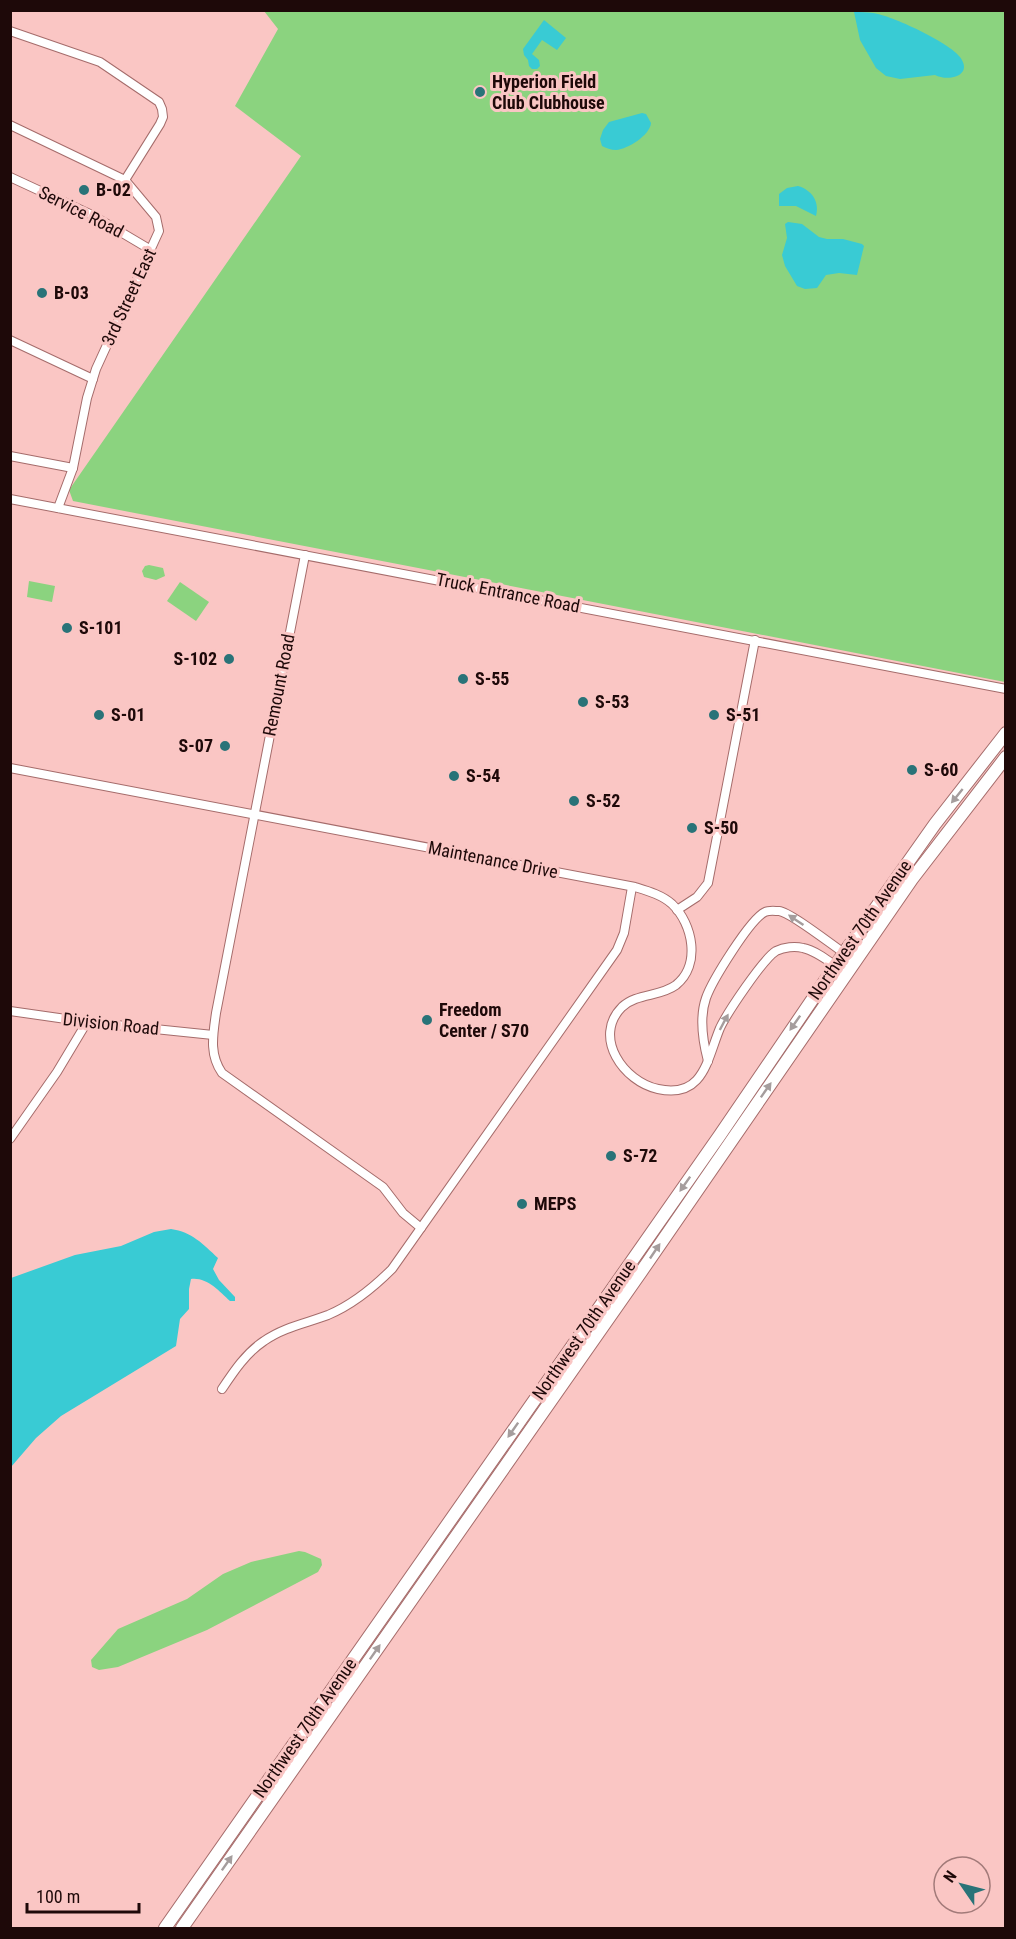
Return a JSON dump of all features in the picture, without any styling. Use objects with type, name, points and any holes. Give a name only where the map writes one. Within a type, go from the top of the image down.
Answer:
[{"type":"main road","name":"Northwest 70th Avenue","points":[[182,1929],[634,1281],[840,970],[844,953],[935,824],[1005,733]]},
{"type":"main road","name":"Northwest 70th Avenue","points":[[165,1929],[720,1135],[840,970],[1005,757]]},
{"type":"street","points":[[10,31],[100,62],[159,103],[163,117],[125,180],[10,125]]},
{"type":"street","name":"Service Road","points":[[10,177],[92,215],[151,250]]},
{"type":"street","name":"3rd Street East","points":[[58,508],[73,468],[93,379],[159,231],[156,217],[125,180]]},
{"type":"street","points":[[10,340],[93,379]]},
{"type":"street","points":[[10,456],[73,468]]},
{"type":"street","name":"Truck Entrance Road","points":[[10,499],[1005,689]]},
{"type":"street","name":"Remount Road","points":[[305,555],[254,815],[213,1035],[212,1052],[215,1063],[222,1073],[383,1187],[403,1213],[421,1228]]},
{"type":"street","points":[[677,910],[697,897],[708,883],[755,640]]},
{"type":"street","name":"Maintenance Drive","points":[[10,768],[654,893],[671,904],[683,920],[691,941],[692,960],[683,978],[667,991],[633,1000],[623,1006],[616,1014],[611,1026],[612,1049],[623,1069],[645,1085],[655,1089],[676,1091],[684,1088],[701,1076],[708,1062]]},
{"type":"street","points":[[222,1389],[247,1356],[264,1341],[286,1329],[339,1310],[382,1279],[421,1228],[617,950],[624,933],[632,887]]},
{"type":"street","points":[[708,1062],[702,1014],[705,998],[728,958],[760,916],[767,911],[783,911],[844,953]]},
{"type":"street","points":[[708,1062],[726,1017],[776,951],[794,947],[805,948],[840,970]]},
{"type":"street","name":"Division Road","points":[[10,1011],[87,1022],[213,1035]]},
{"type":"street","points":[[10,1139],[57,1072],[87,1022]]},
{"type":"green space","points":[[264,11],[1005,11],[1005,682],[73,501],[69,490],[301,156],[235,106],[278,29]]},
{"type":"green space","points":[[145,566],[163,568],[165,576],[156,580],[144,577],[142,571]]},
{"type":"green space","points":[[29,581],[55,586],[52,602],[27,597]]},
{"type":"green space","points":[[180,582],[209,602],[196,621],[167,601]]},
{"type":"green space","points":[[299,1551],[321,1559],[322,1565],[318,1572],[207,1630],[118,1667],[99,1670],[92,1667],[91,1660],[118,1629],[187,1599],[223,1574],[251,1562]]},
{"type":"water","points":[[854,12],[881,15],[933,37],[960,57],[964,69],[962,73],[946,78],[935,75],[900,79],[886,76],[876,68],[860,40]]},
{"type":"water","points":[[544,20],[566,38],[557,50],[542,40],[532,54],[539,60],[540,66],[532,69],[523,49]]},
{"type":"water","points":[[642,113],[646,114],[651,123],[643,137],[621,149],[612,150],[602,146],[600,139],[609,122]]},
{"type":"water","points":[[798,186],[807,190],[814,197],[817,206],[816,216],[796,206],[779,206],[779,194],[787,188]]},
{"type":"water","points":[[788,222],[802,224],[819,237],[843,239],[862,244],[864,246],[857,275],[839,273],[826,275],[817,288],[805,289],[797,286],[785,266],[782,255],[787,238],[785,224]]},
{"type":"water","points":[[171,1229],[191,1236],[218,1258],[213,1269],[219,1280],[235,1297],[235,1301],[230,1301],[207,1282],[191,1279],[189,1309],[180,1319],[176,1346],[61,1416],[36,1438],[11,1467],[11,1278],[75,1255],[121,1246],[154,1232]]},
{"type":"place","name":"Hyperion Field Club Clubhouse","points":[[480,92]]},
{"type":"place","name":"B-02","points":[[84,190]]},
{"type":"place","name":"B-03","points":[[42,293]]},
{"type":"place","name":"S-101","points":[[67,628]]},
{"type":"place","name":"S-102","points":[[229,659]]},
{"type":"place","name":"S-55","points":[[463,679]]},
{"type":"place","name":"S-53","points":[[583,702]]},
{"type":"place","name":"S-01","points":[[99,715]]},
{"type":"place","name":"S-51","points":[[714,715]]},
{"type":"place","name":"S-07","points":[[225,746]]},
{"type":"place","name":"S-60","points":[[912,770]]},
{"type":"place","name":"S-54","points":[[454,776]]},
{"type":"place","name":"S-52","points":[[574,801]]},
{"type":"place","name":"S-50","points":[[692,828]]},
{"type":"place","name":"Freedom Center / S70","points":[[427,1020]]},
{"type":"place","name":"S-72","points":[[611,1156]]},
{"type":"place","name":"MEPS","points":[[522,1204]]}]
